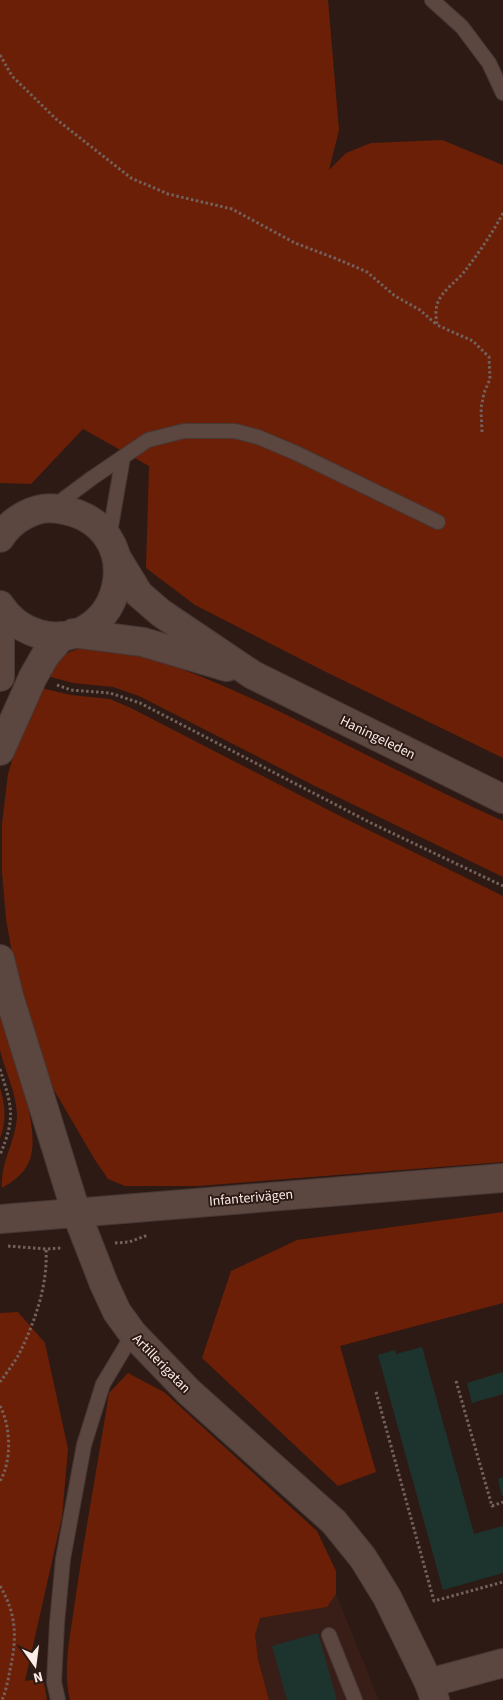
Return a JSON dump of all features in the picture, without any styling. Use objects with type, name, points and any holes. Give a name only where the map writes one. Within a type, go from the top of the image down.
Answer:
[{"type":"street","points":[[0,513],[42,510]]},
{"type":"street","points":[[0,538],[20,518],[42,510]]},
{"type":"street","name":"Haningeleden","points":[[42,510],[74,511],[94,521],[113,548],[139,594],[161,613],[253,675],[503,799]]},
{"type":"street","points":[[0,751],[32,676],[45,656],[67,634],[94,623],[110,605],[118,582],[113,548]]},
{"type":"street","name":"Haningeleden","points":[[0,605],[16,624],[46,636],[67,634],[143,642],[253,675]]},
{"type":"street","points":[[0,630],[0,677]]},
{"type":"street","name":"Artillerigatan","points":[[0,959],[17,1023],[76,1212],[117,1312],[133,1334],[189,1392],[334,1522],[363,1558],[387,1597],[432,1692]]},
{"type":"street","name":"Infanterivägen","points":[[0,1219],[503,1178]]},
{"type":"street","points":[[432,1692],[503,1662]]},
{"type":"lane","points":[[432,0],[462,26],[489,63],[503,92]]},
{"type":"lane","points":[[42,510],[148,440],[184,431],[235,430],[258,437],[296,453],[438,522]]},
{"type":"lane","points":[[113,548],[123,457]]},
{"type":"lane","points":[[58,1700],[54,1682],[56,1623],[63,1559],[84,1445],[103,1384],[133,1334]]},
{"type":"lane","points":[[329,1635],[355,1700]]},
{"type":"path","points":[[0,54],[12,76],[56,119],[131,178],[168,194],[232,209],[295,244],[367,272],[395,296],[420,310],[437,325],[473,341],[489,357],[490,379],[484,393],[481,408],[482,432]]},
{"type":"path","points":[[437,325],[435,316],[437,302],[462,274],[495,228],[503,213]]},
{"type":"path","points":[[32,676],[71,690],[110,692],[140,703],[363,819],[503,886]]},
{"type":"path","points":[[0,1069],[12,1110],[9,1131],[0,1155]]},
{"type":"path","points":[[0,1382],[21,1351],[35,1315],[46,1279],[46,1249]]},
{"type":"path","points":[[456,1381],[492,1506],[503,1502]]},
{"type":"path","points":[[376,1392],[434,1602],[503,1582]]},
{"type":"path","points":[[0,1406],[8,1431],[9,1454],[4,1474],[0,1481]]},
{"type":"path","points":[[0,1586],[8,1599],[15,1631],[14,1650],[2,1700]]},
{"type":"shaded area","points":[[0,0],[328,0],[339,130],[329,170],[346,153],[371,143],[442,140],[503,165],[503,758],[326,672],[195,605],[146,568],[149,466],[83,429],[31,484],[0,483]]},
{"type":"shaded area","points":[[100,645],[181,669],[233,690],[503,821],[503,877],[315,786],[139,696],[113,687],[73,683],[47,676],[57,661],[68,653]]},
{"type":"shaded area","points":[[41,688],[71,695],[110,699],[131,708],[340,816],[503,896],[503,1162],[198,1186],[125,1186],[108,1179],[54,1090],[32,1033],[15,970],[6,919],[2,872],[2,824],[8,774],[19,736]]},
{"type":"shaded area","points":[[0,1016],[24,1089],[32,1131],[32,1148],[29,1162],[21,1174],[2,1188],[2,1178],[17,1114],[0,1050]]},
{"type":"shaded area","points":[[0,1088],[4,1114],[0,1139]]},
{"type":"shaded area","points":[[503,1212],[503,1303],[340,1346],[376,1472],[338,1486],[202,1358],[231,1271],[297,1240]]},
{"type":"shaded area","points":[[18,1312],[45,1343],[68,1449],[62,1517],[25,1681],[43,1678],[47,1700],[0,1700],[0,1313]]},
{"type":"shaded area","points":[[128,1373],[164,1392],[317,1531],[336,1571],[336,1594],[327,1607],[260,1618],[255,1635],[258,1659],[269,1700],[70,1700],[67,1663],[70,1638],[109,1393]]},
{"type":"shaded area","points":[[336,1594],[379,1700],[269,1700],[254,1635],[260,1618],[327,1607]]},
{"type":"building","points":[[422,1347],[474,1534],[503,1526],[503,1573],[443,1590],[378,1355],[395,1350],[396,1354]]},
{"type":"building","points":[[503,1372],[503,1394],[472,1403],[467,1383]]},
{"type":"building","points":[[503,1477],[503,1496],[502,1496],[498,1479]]},
{"type":"building","points":[[318,1633],[337,1700],[287,1700],[272,1646]]}]
